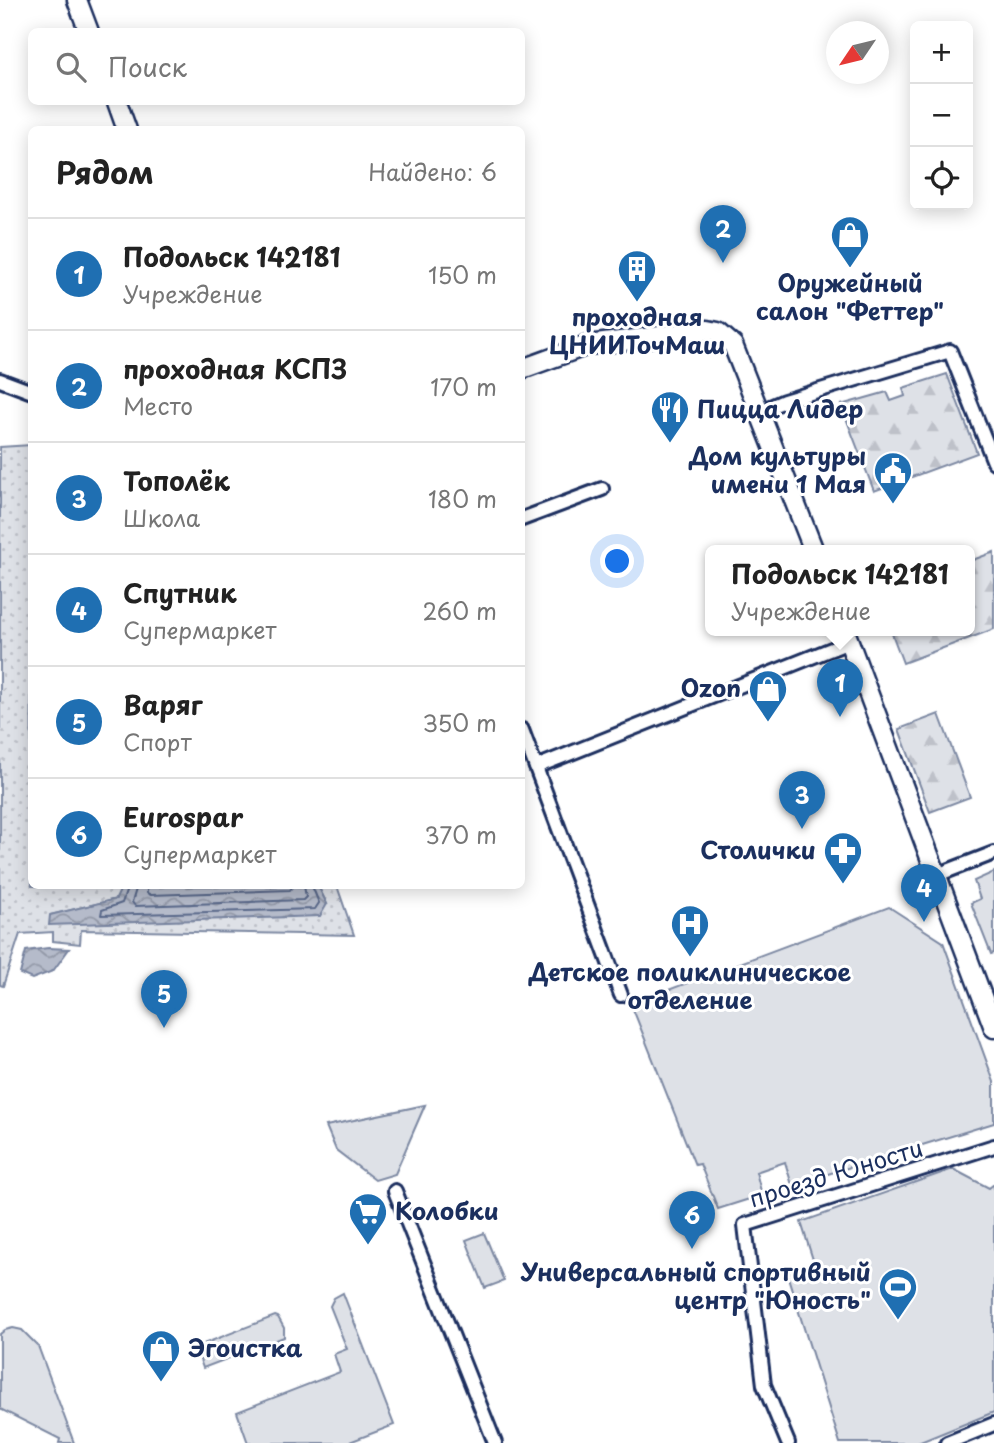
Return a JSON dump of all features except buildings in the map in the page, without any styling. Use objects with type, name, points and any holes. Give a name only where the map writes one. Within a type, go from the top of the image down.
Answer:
[{"type":"street","points":[[77,0],[88,28]]},
{"type":"street","points":[[118,105],[126,126]]},
{"type":"street","points":[[525,368],[587,345],[718,331],[733,345],[812,545]]},
{"type":"street","points":[[761,411],[783,401],[950,351],[994,462]]},
{"type":"street","points":[[0,380],[28,390]]},
{"type":"street","points":[[525,518],[602,489]]},
{"type":"street","points":[[537,767],[847,637],[993,1024]]},
{"type":"street","points":[[525,737],[621,995]]},
{"type":"street","points":[[937,875],[994,853]]},
{"type":"street","name":"проезд Юности","points":[[788,1443],[764,1385],[744,1225],[994,1146]]},
{"type":"street","points":[[395,1191],[495,1443]]},
{"type":"street","points":[[947,1443],[994,1424]]},
{"type":"green space","points":[[947,374],[977,453],[874,491],[841,405],[887,392],[891,401],[905,396],[903,388]]},
{"type":"green space","points":[[28,445],[28,889],[121,889],[117,899],[50,915],[327,904],[320,889],[338,889],[354,935],[81,930],[80,944],[53,941],[53,932],[20,934],[3,986],[0,985],[0,447]]},
{"type":"green space","points":[[994,552],[994,629],[903,663],[893,636],[975,636],[975,559]]},
{"type":"green space","points":[[939,714],[970,797],[930,812],[899,729]]},
{"type":"green space","points":[[994,872],[994,953],[991,954],[971,903],[980,899],[974,881]]},
{"type":"green space","points":[[889,907],[943,942],[994,1082],[994,1123],[792,1185],[785,1162],[756,1172],[762,1195],[718,1209],[700,1164],[695,1165],[631,1004]]},
{"type":"green space","points":[[425,1105],[395,1174],[375,1180],[336,1150],[326,1126]]},
{"type":"green space","name":"Универсальный спортивный центр \"Юность\"","points":[[953,1169],[989,1188],[994,1184],[994,1412],[918,1443],[840,1443],[787,1274],[814,1263],[801,1222]]},
{"type":"green space","points":[[484,1233],[504,1281],[485,1288],[466,1240]]},
{"type":"green space","points":[[343,1293],[394,1425],[347,1443],[248,1443],[237,1412],[340,1372],[334,1354],[347,1349],[330,1306],[334,1298]]},
{"type":"green space","points":[[275,1316],[284,1328],[284,1337],[203,1368],[196,1349],[198,1346]]},
{"type":"green space","points":[[13,1328],[22,1330],[38,1346],[74,1443],[59,1443],[60,1439],[0,1409],[0,1334]]},
{"type":"water","points":[[121,889],[320,889],[327,904],[320,916],[49,925],[50,915],[116,899]]},
{"type":"water","points":[[69,949],[53,971],[32,979],[20,974],[26,951]]},
{"type":"place","name":"проходная КСПЗ","points":[[723,263]]},
{"type":"place","name":"Оружейный салон \"Феттер\"","points":[[850,269]]},
{"type":"place","name":"проходная ЦНИИТочМаш","points":[[637,303]]},
{"type":"place","name":"Пицца Лидер","points":[[670,444]]},
{"type":"place","name":"Дом культуры имени 1 Мая","points":[[893,505]]},
{"type":"place","name":"Подольск 142181","points":[[840,717]]},
{"type":"place","name":"Ozon","points":[[768,723]]},
{"type":"place","name":"Тополёк","points":[[802,829]]},
{"type":"place","name":"Столички","points":[[843,885]]},
{"type":"place","name":"Спутник","points":[[924,922]]},
{"type":"place","name":"Детское поликлиническое отделение","points":[[690,958]]},
{"type":"place","name":"Варяг","points":[[164,1028]]},
{"type":"place","name":"Колобки","points":[[368,1246]]},
{"type":"place","name":"Eurospar","points":[[692,1249]]},
{"type":"place","name":"Универсальный спортивный центр \"Юность\"","points":[[898,1321]]},
{"type":"place","name":"Эгоистка","points":[[161,1383]]}]
